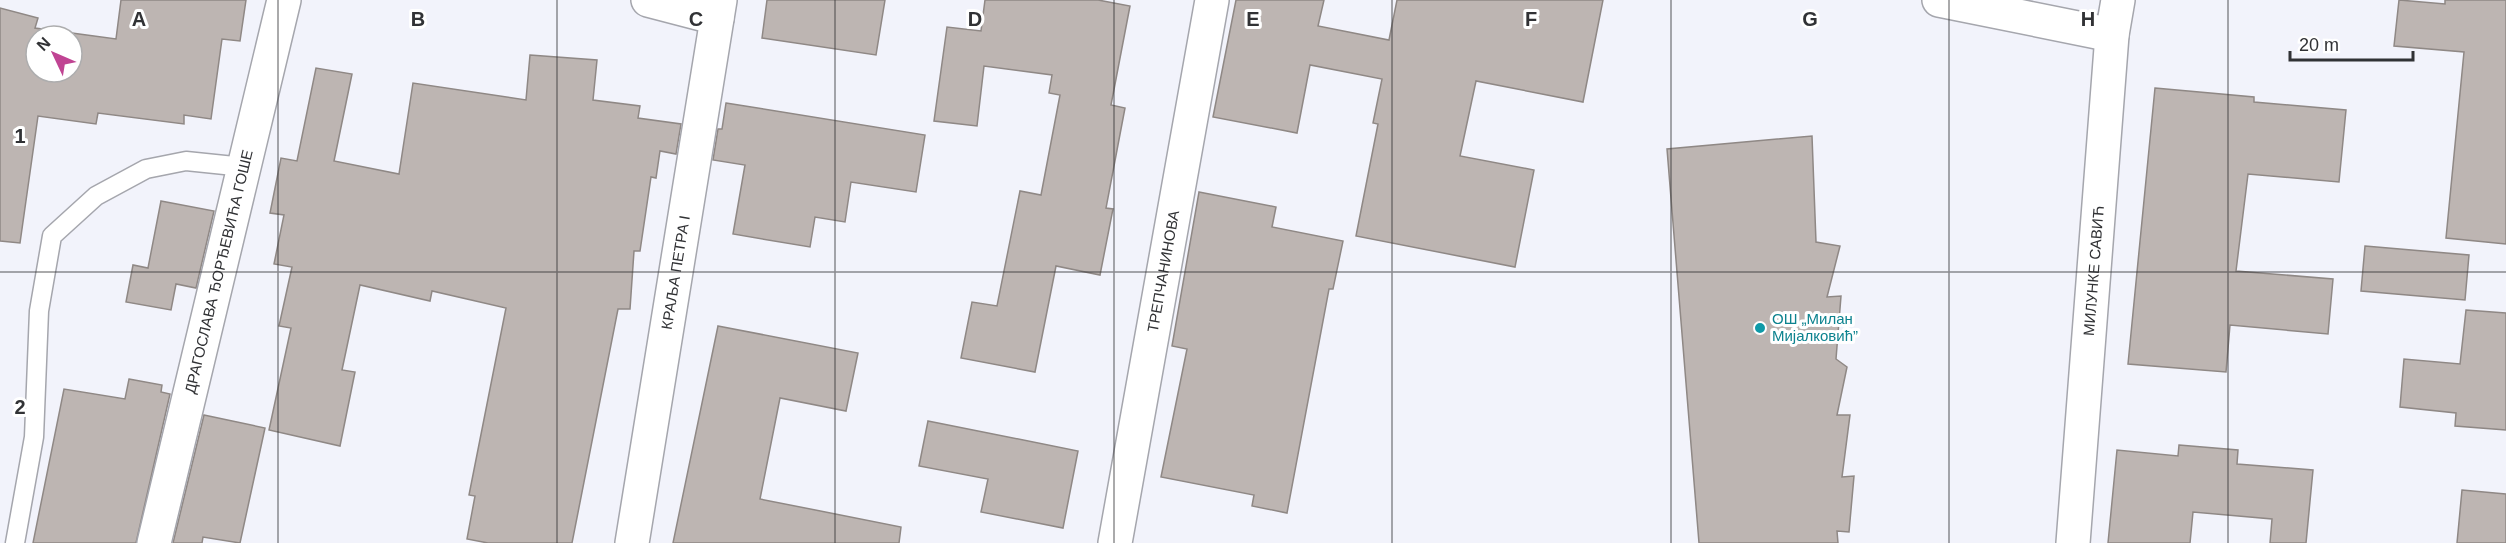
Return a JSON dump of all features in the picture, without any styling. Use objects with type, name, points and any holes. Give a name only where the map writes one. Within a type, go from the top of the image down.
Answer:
[{"type":"street","name":"ДРАГОСЛАВА ЂОРЂЕВИЋА ГОШЕ","points":[[154,543],[284,0]]},
{"type":"street","points":[[648,0],[718,9]]},
{"type":"street","name":"ТРЕПЧАНИНОВА","points":[[1115,543],[1212,0]]},
{"type":"street","points":[[1940,0],[2112,35]]},
{"type":"street","name":"МИЛУНКЕ САВИЋ","points":[[2073,543],[2112,35],[2118,0]]},
{"type":"street","name":"КРАЉА ПЕТРА I","points":[[632,543],[718,9]]},
{"type":"lane","points":[[15,543],[34,437],[39,311],[52,236],[96,196],[146,169],[186,161],[244,168]]},
{"type":"building","points":[[121,0],[246,0],[240,41],[222,39],[211,119],[184,115],[184,124],[98,113],[96,124],[38,116],[20,243],[0,241],[0,8],[38,18],[36,24],[24,24],[24,84],[84,84],[84,35],[116,39]]},
{"type":"building","points":[[767,0],[885,0],[876,55],[762,38]]},
{"type":"building","points":[[985,0],[1098,0],[1130,6],[1111,105],[1125,108],[1106,208],[1113,209],[1100,275],[1056,266],[1035,372],[961,358],[972,302],[997,306],[1020,191],[1041,195],[1060,95],[1049,93],[1052,75],[984,66],[977,126],[934,121],[947,27],[981,31]]},
{"type":"building","points":[[1236,0],[1324,0],[1318,26],[1389,40],[1397,0],[1603,0],[1583,102],[1476,81],[1460,156],[1534,170],[1515,267],[1356,236],[1378,124],[1373,123],[1382,79],[1310,65],[1297,133],[1213,117]]},
{"type":"building","points":[[2399,0],[2445,4],[2445,0],[2506,0],[2506,244],[2446,238],[2464,52],[2394,46]]},
{"type":"building","points":[[530,55],[597,60],[593,100],[640,106],[638,118],[681,124],[676,154],[660,151],[656,178],[651,177],[640,251],[634,251],[630,309],[618,309],[572,543],[488,543],[467,539],[475,496],[469,495],[506,308],[432,291],[430,301],[360,285],[342,370],[355,372],[340,446],[269,430],[291,328],[279,326],[292,267],[274,264],[284,215],[270,213],[281,158],[297,161],[316,68],[352,74],[334,161],[399,174],[413,83],[526,100]]},
{"type":"building","points":[[2155,88],[2254,97],[2254,102],[2346,110],[2339,182],[2248,174],[2236,271],[2333,279],[2328,334],[2230,325],[2226,372],[2128,364]]},
{"type":"building","points":[[726,103],[925,135],[916,192],[851,182],[845,222],[815,217],[810,247],[733,234],[745,165],[713,160],[718,129],[722,129]]},
{"type":"building","name":"ОШ „Милан Мијалковић”","points":[[1812,136],[1816,242],[1840,246],[1827,297],[1841,296],[1836,359],[1847,367],[1837,415],[1850,415],[1842,477],[1854,476],[1849,532],[1837,531],[1838,543],[1699,543],[1667,149]]},
{"type":"building","points":[[1199,192],[1276,207],[1272,227],[1343,241],[1333,289],[1329,289],[1287,513],[1252,506],[1254,495],[1161,477],[1187,349],[1172,346]]},
{"type":"building","points":[[161,201],[214,211],[196,288],[176,284],[171,310],[126,302],[133,265],[148,268]]},
{"type":"building","points":[[2365,246],[2469,255],[2465,300],[2361,291]]},
{"type":"building","points":[[2466,310],[2506,313],[2506,430],[2455,426],[2456,413],[2400,407],[2404,359],[2460,364]]},
{"type":"building","points":[[718,326],[858,353],[846,411],[780,398],[760,499],[901,527],[899,543],[673,543]]},
{"type":"building","points":[[129,379],[162,385],[161,392],[170,394],[136,543],[33,543],[64,389],[125,399]]},
{"type":"building","points":[[204,415],[265,428],[240,543],[203,537],[202,543],[173,543]]},
{"type":"building","points":[[928,421],[1078,451],[1063,528],[981,512],[988,479],[919,466]]},
{"type":"building","points":[[2179,445],[2238,450],[2237,464],[2313,470],[2306,543],[2270,543],[2272,519],[2193,512],[2190,543],[2108,543],[2117,450],[2178,456]]},
{"type":"building","points":[[2462,490],[2506,494],[2506,543],[2457,543]]},
{"type":"place","name":"ОШ „Милан Мијалковић”","points":[[1760,328]]}]
